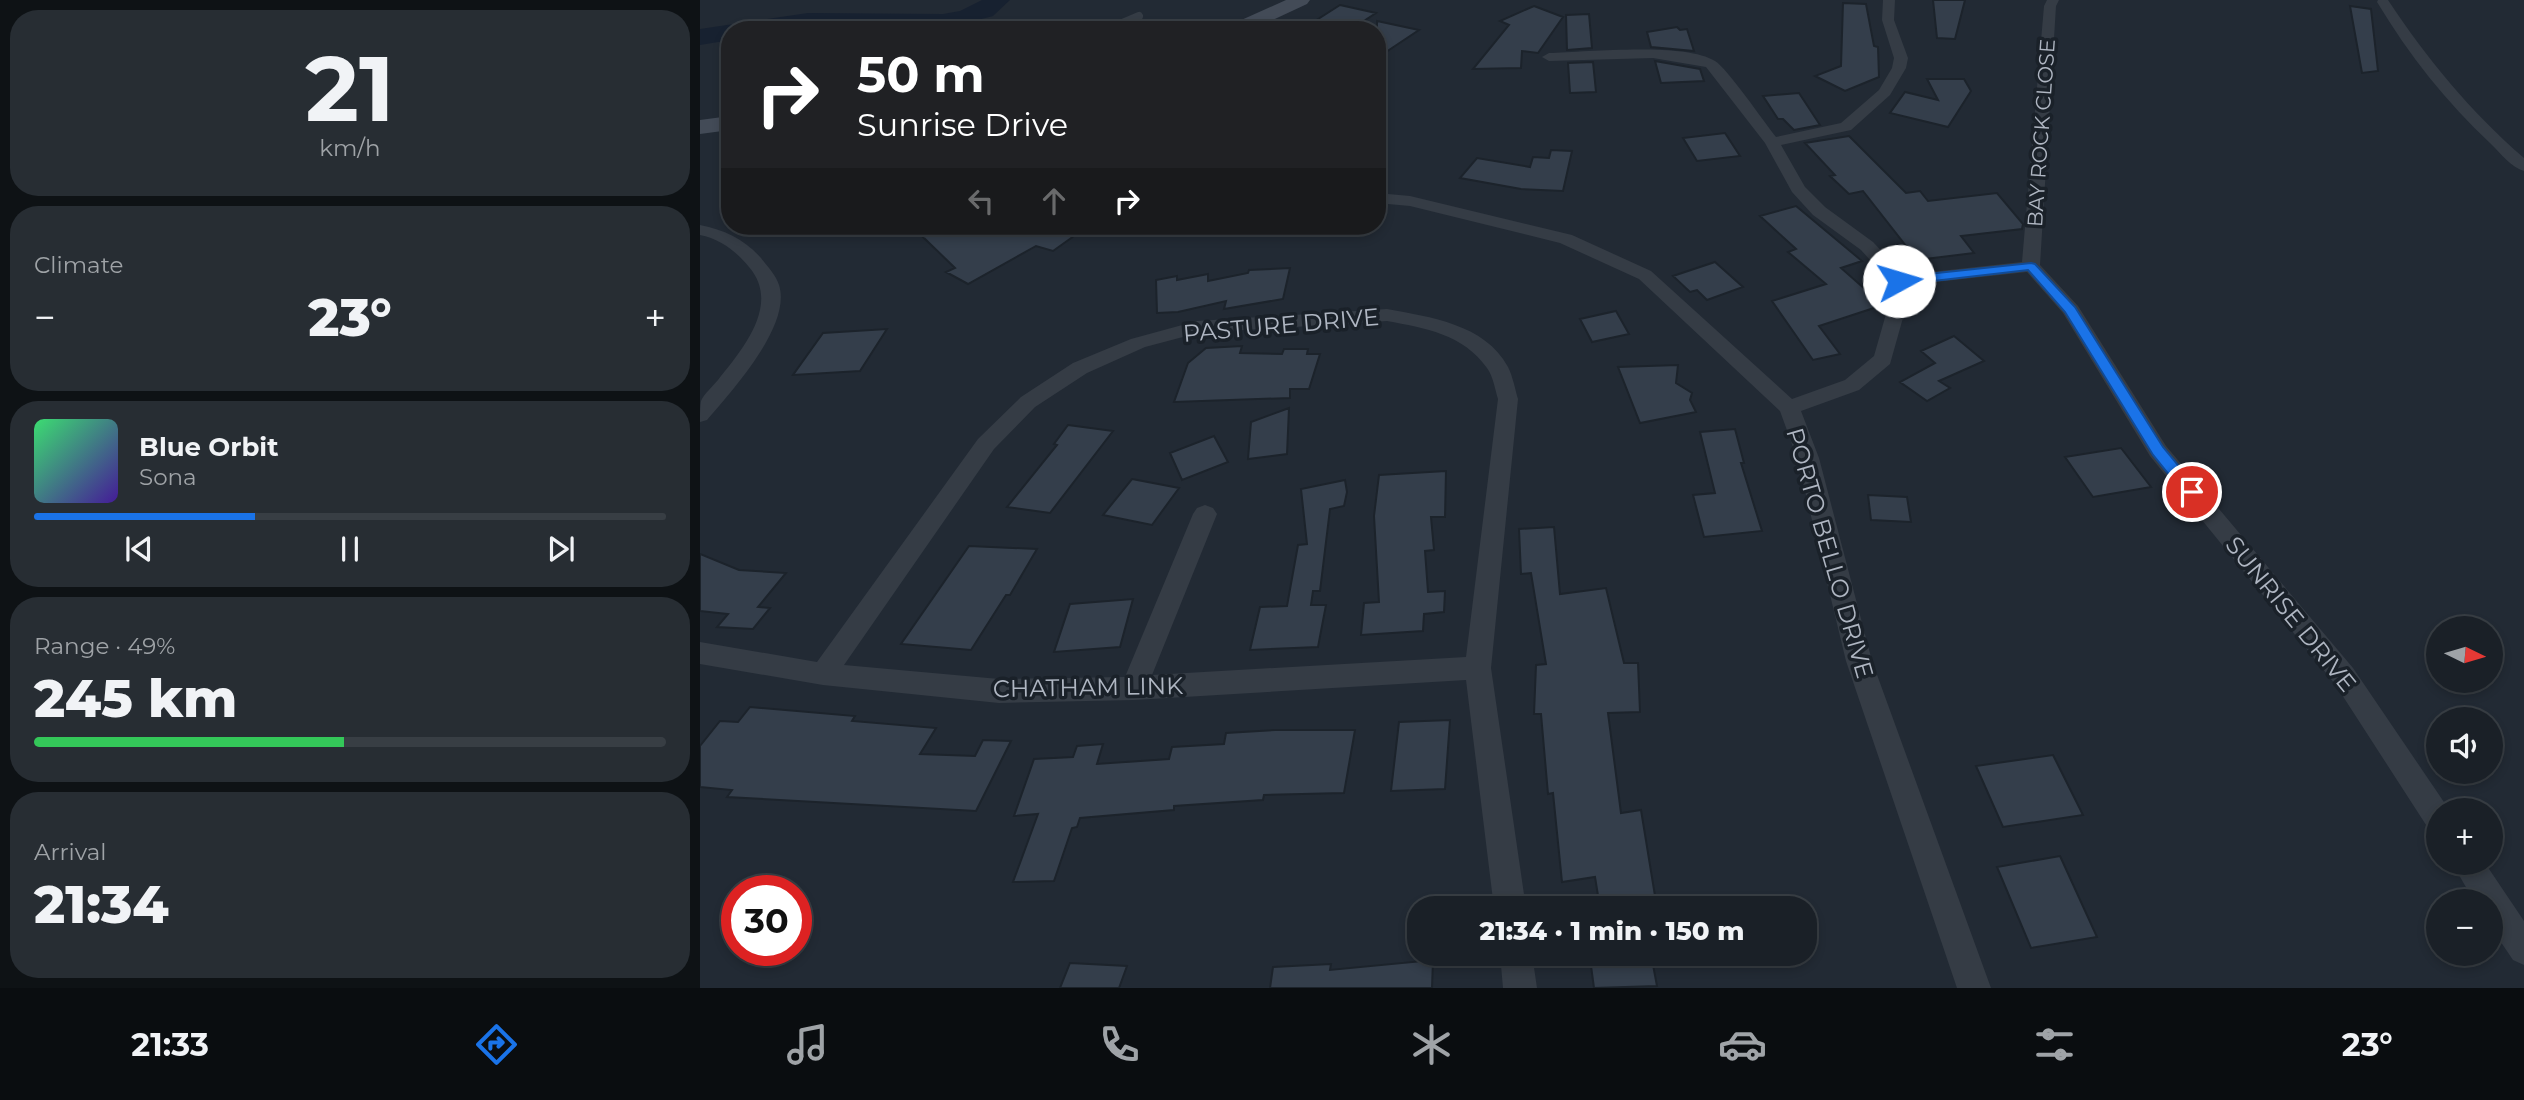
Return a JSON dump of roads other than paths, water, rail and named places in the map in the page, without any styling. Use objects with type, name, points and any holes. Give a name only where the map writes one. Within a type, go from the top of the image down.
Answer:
[{"type":"main road","points":[[1255,21],[1301,0]]},
{"type":"main road","points":[[700,127],[721,124]]},
{"type":"street","points":[[1772,142],[1846,127],[1885,92],[1899,68],[1901,58],[1888,20],[1889,0]]},
{"type":"street","name":"BAY ROCK CLOSE","points":[[2031,266],[2050,6],[2053,0]]},
{"type":"street","points":[[2382,2],[2404,38],[2438,81],[2486,133],[2524,166]]},
{"type":"street","points":[[1549,57],[1667,55],[1697,58],[1711,64],[1772,142],[1798,189],[1819,211],[1867,246],[1899,281],[1899,300],[1883,359],[1852,385],[1789,408]]},
{"type":"street","name":"PORTO BELLO DRIVE","points":[[1386,199],[1410,201],[1566,239],[1645,275],[1789,408],[1808,458],[1859,661],[1974,988]]},
{"type":"street","points":[[700,230],[739,244],[758,265],[771,287],[769,320],[727,385],[700,415]]},
{"type":"street","points":[[1899,281],[2031,266]]},
{"type":"street","name":"SUNRISE DRIVE","points":[[2031,266],[2071,310],[2158,451],[2344,676],[2426,800]]},
{"type":"street","name":"PASTURE DRIVE","points":[[823,674],[986,444],[1028,402],[1080,368],[1138,343],[1197,327],[1387,314],[1442,325],[1475,343],[1498,368],[1507,399],[1478,668],[1508,896]]},
{"type":"street","points":[[1134,688],[1205,514]]},
{"type":"street","name":"CHATHAM LINK","points":[[700,653],[823,674],[999,691],[1134,688],[1478,668]]},
{"type":"street","points":[[2475,875],[2524,949]]},
{"type":"street","points":[[1517,966],[1520,988]]},
{"type":"lane","points":[[1128,21],[1139,16]]},
{"type":"waterway","points":[[943,21],[984,11],[998,0]]},
{"type":"waterway","points":[[808,21],[848,21]]},
{"type":"waterway","points":[[700,37],[721,34]]}]
